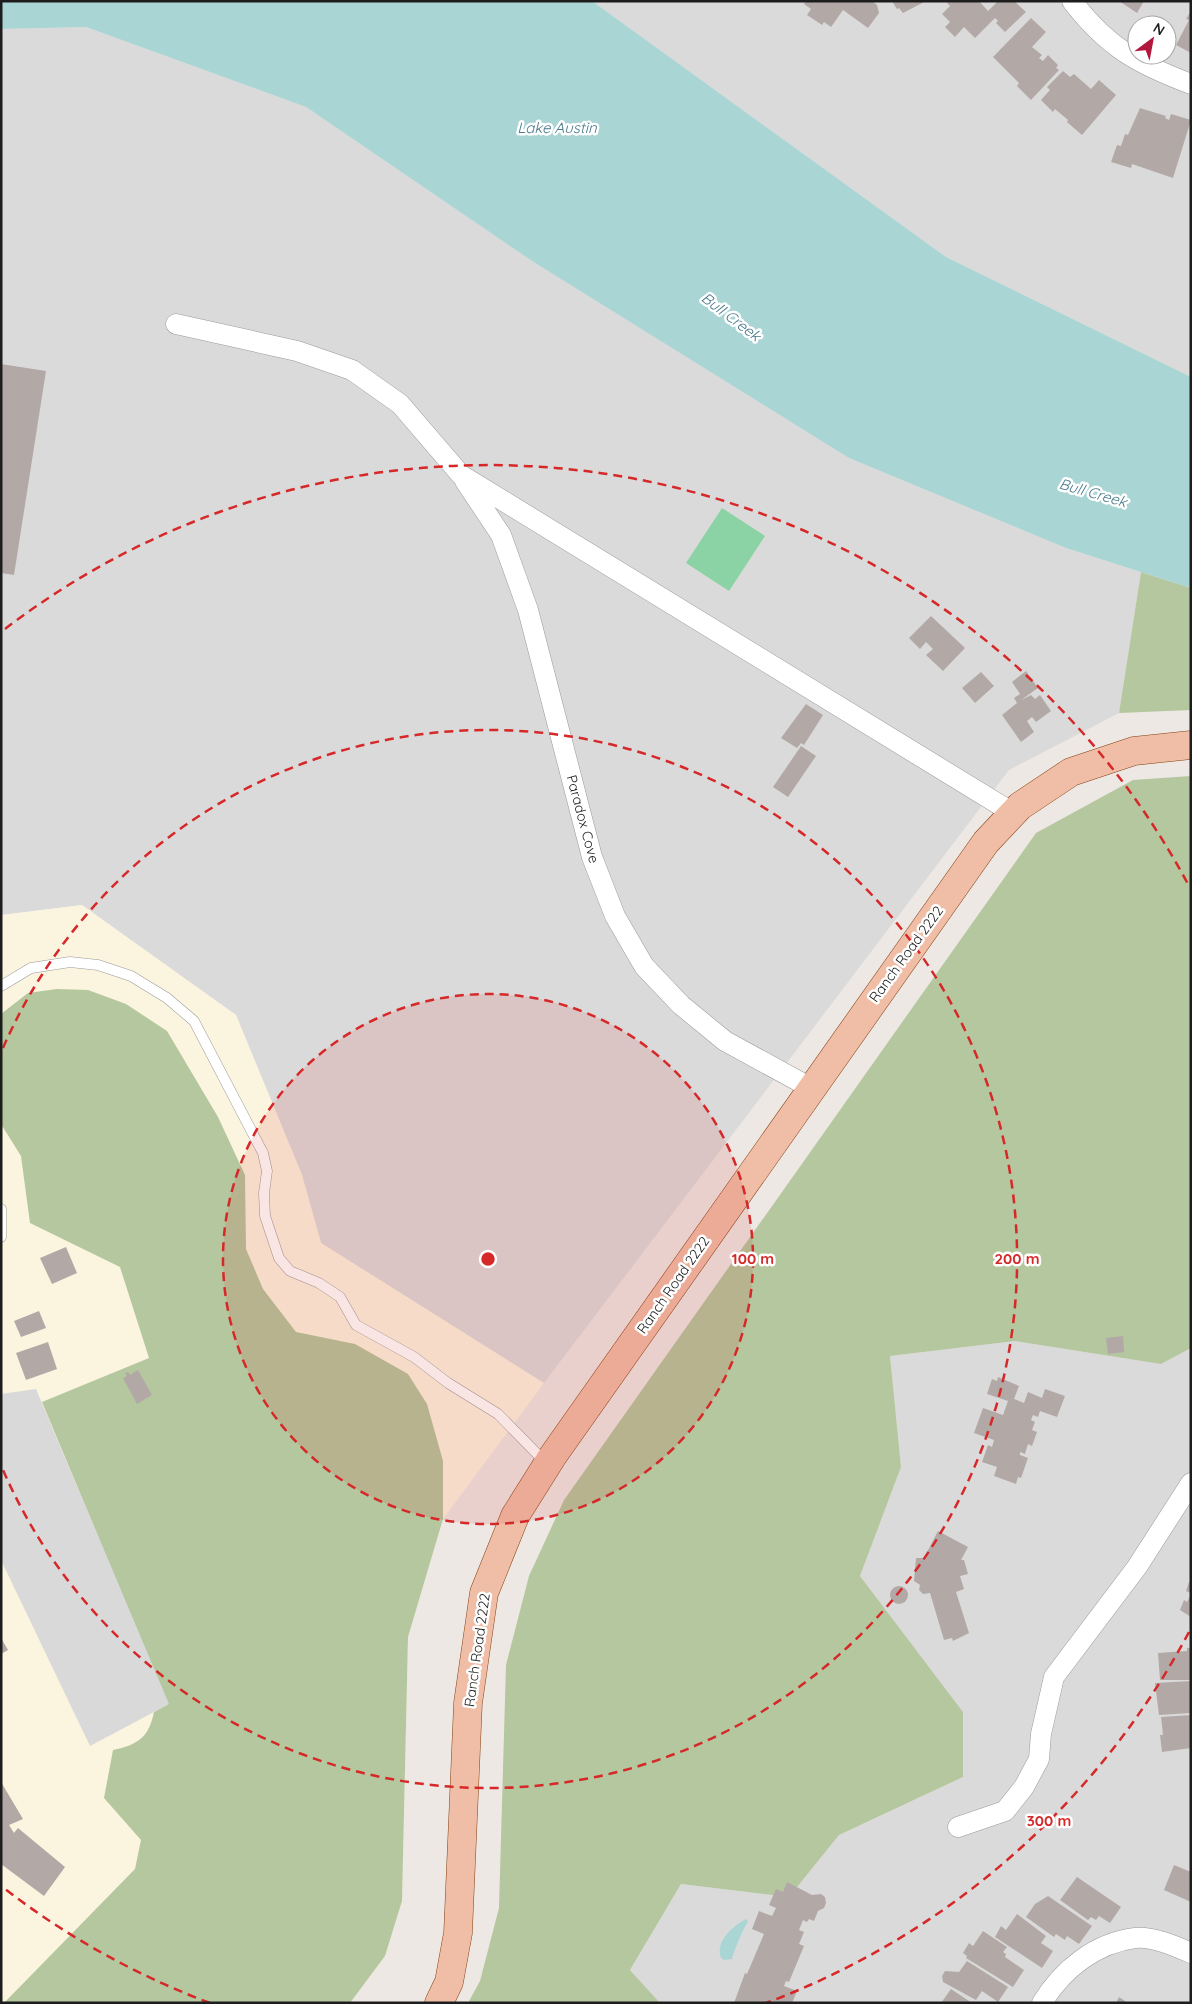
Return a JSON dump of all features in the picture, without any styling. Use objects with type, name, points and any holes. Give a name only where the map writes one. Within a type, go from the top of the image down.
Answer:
[{"type":"main road","name":"Ranch Road 2222","points":[[439,2003],[448,1982],[458,1933],[468,1703],[484,1593],[515,1516],[547,1465],[986,842],[1020,806],[1071,772],[1134,752],[1191,745]]},
{"type":"street","points":[[1072,1],[1084,17],[1114,46],[1150,68],[1191,84]]},
{"type":"street","points":[[176,324],[297,351],[352,370],[400,404],[461,475],[1013,813]]},
{"type":"street","name":"Paradox Cove","points":[[461,475],[501,534],[528,610],[592,857],[615,916],[634,950],[644,966],[680,1005],[725,1041],[811,1088]]},
{"type":"street","points":[[958,1827],[1005,1811],[1024,1787],[1039,1759],[1041,1734],[1054,1677],[1137,1567],[1191,1483]]},
{"type":"street","points":[[1042,2003],[1053,1985],[1080,1960],[1107,1945],[1136,1938],[1170,1944],[1191,1953]]},
{"type":"lane","points":[[1,986],[31,968],[70,962],[98,965],[131,976],[167,998],[194,1021],[264,1153],[267,1171],[264,1193],[265,1216],[280,1258],[290,1272],[319,1283],[340,1297],[356,1325],[414,1357],[448,1383],[498,1414],[547,1465]]},
{"type":"lane","points":[[1,1209],[1,1237]]},
{"type":"shaded area","points":[[592,1],[1191,1],[1191,377],[946,257]]},
{"type":"shaded area","points":[[86,27],[306,107],[532,261],[849,458],[1066,548],[1141,572],[1119,713],[1009,770],[544,1383],[321,1243],[302,1175],[236,1015],[82,905],[1,915],[1,29]]},
{"type":"shaded area","points":[[82,905],[236,1015],[302,1175],[321,1243],[544,1383],[443,1519],[408,1637],[402,1901],[385,1956],[350,2003],[1,2003],[1,915]]},
{"type":"shaded area","points":[[1015,1341],[1161,1364],[1191,1348],[1191,2003],[660,2003],[630,1970],[681,1884],[789,1897],[839,1835],[963,1777],[963,1712],[860,1576],[901,1467],[890,1356]]},
{"type":"shaded area","points":[[36,1389],[169,1704],[90,1746],[1,1560],[1,1394]]},
{"type":"green space","points":[[722,508],[765,536],[729,591],[686,563]]},
{"type":"green space","points":[[1141,572],[1191,588],[1191,710],[1119,713]]},
{"type":"green space","points":[[1191,776],[1191,1348],[1161,1364],[1015,1341],[890,1356],[901,1467],[860,1576],[963,1712],[963,1777],[839,1835],[789,1897],[681,1884],[630,1970],[660,2003],[468,2003],[480,1981],[499,1908],[506,1665],[529,1576],[564,1500],[1036,833],[1133,780]]},
{"type":"green space","points":[[57,989],[88,990],[126,1004],[167,1031],[218,1117],[245,1175],[246,1249],[263,1289],[296,1332],[355,1344],[408,1374],[427,1404],[443,1461],[443,1519],[408,1637],[402,1901],[385,1956],[350,2003],[4,2003],[135,1869],[141,1840],[104,1798],[113,1750],[136,1742],[141,1738],[149,1728],[154,1712],[168,1704],[42,1402],[149,1358],[120,1267],[30,1223],[21,1156],[1,1124],[1,1014],[28,993]]},
{"type":"water","name":"Lake Austin","points":[[1,1],[592,1],[946,257],[1191,377],[1191,588],[1066,548],[849,458],[532,261],[306,107],[86,27],[1,29]]},
{"type":"water","points":[[746,1919],[748,1922],[732,1959],[724,1960],[721,1958],[720,1952],[723,1940],[730,1930]]},
{"type":"building","points":[[806,1],[872,1],[877,5],[879,13],[868,28],[843,10],[831,27],[824,22],[822,25],[807,15],[811,9],[804,4]]},
{"type":"building","points":[[895,1],[926,1],[903,13],[893,3]]},
{"type":"building","points":[[949,1],[979,1],[988,11],[998,1],[1014,1],[1026,12],[1005,32],[996,23],[998,21],[995,18],[975,38],[964,27],[955,37],[945,27],[950,22],[942,14],[950,6],[947,3]]},
{"type":"building","points":[[1119,1],[1144,1],[1137,13]]},
{"type":"building","points":[[1191,11],[1191,53],[1177,46],[1189,20],[1186,19]]},
{"type":"building","points":[[1031,18],[1046,32],[1032,47],[1042,55],[1039,58],[1043,61],[1048,55],[1058,65],[1056,68],[1059,70],[1031,100],[1017,86],[1019,83],[993,57]]},
{"type":"building","points":[[1063,71],[1070,77],[1074,74],[1091,89],[1099,80],[1116,95],[1082,135],[1067,122],[1068,120],[1055,109],[1053,112],[1041,100],[1050,90],[1047,87]]},
{"type":"building","points":[[1140,108],[1166,116],[1165,118],[1169,120],[1171,114],[1191,120],[1173,178],[1132,164],[1131,168],[1111,162],[1117,145],[1121,146],[1125,134],[1128,135]]},
{"type":"building","points":[[1,364],[46,371],[14,575],[1,573]]},
{"type":"building","points":[[931,616],[965,648],[943,671],[926,655],[933,649],[926,642],[920,649],[909,638]]},
{"type":"building","points":[[1026,671],[1038,688],[1021,700],[1031,695],[1035,699],[1040,695],[1051,711],[1036,722],[1032,717],[1027,721],[1034,732],[1021,742],[1002,715],[1017,703],[1014,698],[1020,694],[1012,682]]},
{"type":"building","points":[[981,672],[994,686],[975,703],[962,688]]},
{"type":"building","points":[[806,704],[823,715],[804,745],[801,743],[797,748],[781,738]]},
{"type":"building","points":[[801,746],[816,756],[788,797],[773,787]]},
{"type":"building","points":[[66,1247],[77,1273],[52,1284],[40,1258]]},
{"type":"building","points":[[39,1311],[46,1328],[21,1337],[14,1321]]},
{"type":"building","points":[[1123,1336],[1124,1352],[1108,1354],[1106,1338]]},
{"type":"building","points":[[48,1342],[57,1369],[26,1380],[16,1353]]},
{"type":"building","points":[[138,1370],[152,1395],[137,1404],[123,1378],[127,1376],[125,1373],[128,1372],[130,1375]]},
{"type":"building","points":[[998,1377],[1019,1386],[1014,1399],[1024,1403],[1028,1392],[1042,1398],[1045,1389],[1065,1396],[1057,1417],[1040,1411],[1038,1417],[1033,1415],[1031,1420],[1035,1422],[1032,1430],[1037,1432],[1032,1446],[1028,1444],[1025,1454],[1020,1452],[1020,1455],[1028,1458],[1021,1478],[1018,1477],[1016,1484],[994,1476],[997,1467],[982,1462],[988,1445],[992,1447],[994,1440],[974,1433],[983,1408],[1003,1415],[1008,1401],[987,1394],[992,1379],[997,1381]]},
{"type":"building","points":[[938,1531],[968,1547],[961,1560],[964,1560],[968,1574],[960,1576],[964,1589],[956,1592],[969,1633],[953,1641],[952,1638],[944,1640],[930,1593],[923,1594],[919,1590],[920,1585],[914,1581],[916,1558],[924,1558]]},
{"type":"building","points":[[1189,1582],[1191,1583],[1191,1593],[1186,1591]]},
{"type":"building","points":[[895,1586],[903,1586],[908,1591],[906,1602],[895,1604],[890,1599],[890,1591]]},
{"type":"building","points":[[1191,1594],[1191,1617],[1180,1610],[1184,1600],[1187,1602]]},
{"type":"building","points":[[1,1638],[8,1650],[1,1654]]},
{"type":"building","points":[[1187,1648],[1191,1648],[1191,1680],[1160,1680],[1158,1653],[1187,1651]]},
{"type":"building","points":[[1191,1681],[1191,1713],[1159,1715],[1155,1683]]},
{"type":"building","points":[[1191,1715],[1191,1748],[1162,1752],[1160,1735],[1163,1735],[1161,1717]]},
{"type":"building","points":[[1,1782],[23,1819],[9,1825],[14,1833],[18,1828],[65,1867],[44,1896],[1,1864]]},
{"type":"building","points":[[1174,1865],[1191,1872],[1191,1902],[1164,1890]]},
{"type":"building","points":[[1077,1877],[1121,1907],[1110,1923],[1099,1916],[1096,1920],[1091,1917],[1088,1920],[1060,1900]]},
{"type":"building","points":[[787,1882],[812,1895],[821,1894],[825,1897],[826,1903],[824,1908],[818,1911],[814,1921],[809,1919],[807,1922],[803,1920],[799,1930],[804,1932],[799,1944],[804,1946],[789,1982],[786,1981],[784,1986],[797,1991],[792,2003],[734,2003],[745,1973],[747,1974],[764,1934],[752,1929],[759,1911],[772,1916],[776,1908],[769,1905],[776,1889],[783,1892]]},
{"type":"building","points":[[1048,1896],[1092,1926],[1079,1944],[1067,1936],[1065,1940],[1056,1934],[1054,1937],[1026,1917],[1035,1904]]},
{"type":"building","points":[[1017,1914],[1046,1936],[1041,1943],[1053,1951],[1042,1968],[995,1937],[1001,1926],[1006,1930]]},
{"type":"building","points":[[983,1931],[1007,1947],[1003,1952],[1006,1954],[1005,1957],[1024,1970],[1013,1987],[966,1958],[967,1956],[963,1953],[969,1943],[973,1946]]},
{"type":"building","points":[[967,1961],[1008,1987],[998,2002],[982,1991],[976,2000],[943,1982],[942,1976],[945,1971],[959,1972]]},
{"type":"building","points":[[951,1989],[972,2003],[941,2003]]},
{"type":"building","points":[[1119,1997],[1128,2003],[1116,2003]]},
{"type":"water label","name":"Bull Creek","points":[[731,317]]},
{"type":"water label","name":"Bull Creek","points":[[1093,493]]}]
